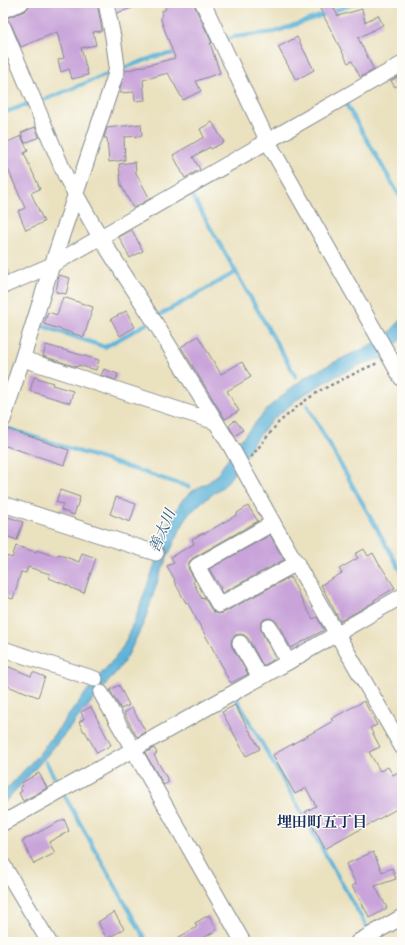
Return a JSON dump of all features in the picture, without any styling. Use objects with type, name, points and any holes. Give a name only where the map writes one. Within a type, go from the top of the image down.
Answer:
[{"type":"street","points":[[3,10],[21,3]]},
{"type":"street","points":[[3,420],[116,71],[113,37],[106,3]]},
{"type":"street","points":[[203,3],[268,142],[402,379]]},
{"type":"street","points":[[3,27],[66,177],[100,237],[177,357],[230,445],[273,523],[402,747]]},
{"type":"street","points":[[3,286],[52,265],[402,64]]},
{"type":"street","points":[[23,359],[216,422]]},
{"type":"street","points":[[3,504],[156,553]]},
{"type":"street","points":[[273,523],[196,566],[219,605],[297,563]]},
{"type":"street","points":[[3,823],[402,596]]},
{"type":"street","points":[[269,627],[288,662]]},
{"type":"street","points":[[240,643],[260,678]]},
{"type":"street","points":[[3,649],[95,679]]},
{"type":"street","points":[[101,693],[243,942]]},
{"type":"street","points":[[3,865],[49,942]]},
{"type":"street","points":[[358,942],[402,918]]},
{"type":"path","points":[[243,469],[278,423],[302,403],[319,391],[389,356]]},
{"type":"water","points":[[402,319],[402,338],[383,358],[365,363],[336,376],[300,397],[272,420],[252,444],[245,458],[225,485],[202,502],[188,515],[161,571],[145,620],[127,657],[118,670],[43,760],[3,804],[3,793],[39,754],[124,645],[137,614],[165,533],[175,511],[183,499],[217,475],[238,443],[268,408],[291,388],[307,376],[376,343],[385,337]]},
{"type":"building","points":[[30,3],[97,3],[102,31],[93,32],[96,45],[81,48],[88,75],[72,79],[69,69],[61,72],[58,60],[64,58],[57,32],[21,47],[11,24],[6,18],[25,11]]},
{"type":"building","points":[[115,3],[140,3],[141,5],[117,13]]},
{"type":"building","points":[[163,3],[194,3],[212,43],[210,43],[220,73],[196,81],[201,91],[183,100],[168,73],[143,80],[145,100],[135,101],[134,92],[120,93],[125,71],[175,58],[161,20],[162,11],[166,9]]},
{"type":"building","points":[[317,3],[331,3],[338,16],[362,9],[365,22],[378,15],[383,25],[358,38],[374,70],[360,77],[352,61],[348,63]]},
{"type":"building","points":[[297,37],[314,70],[296,80],[278,47]]},
{"type":"building","points":[[402,74],[402,83],[395,87],[391,81]]},
{"type":"building","points":[[212,122],[224,142],[211,149],[210,147],[193,157],[200,169],[185,178],[173,155],[204,137],[200,129]]},
{"type":"building","points":[[141,124],[142,136],[124,137],[125,160],[109,162],[107,138],[104,138],[107,128]]},
{"type":"building","points":[[35,127],[39,137],[25,143],[21,133]]},
{"type":"building","points":[[21,136],[28,151],[24,153],[40,189],[31,193],[44,222],[26,230],[18,211],[25,208],[3,158],[3,144]]},
{"type":"building","points":[[135,162],[136,173],[150,199],[133,208],[121,185],[119,164]]},
{"type":"building","points":[[132,230],[143,251],[130,258],[119,237]]},
{"type":"building","points":[[59,275],[70,278],[66,294],[56,292]]},
{"type":"building","points":[[63,297],[93,307],[84,337],[44,324],[48,312],[57,315]]},
{"type":"building","points":[[126,311],[135,327],[120,336],[111,319]]},
{"type":"building","points":[[198,336],[221,374],[242,362],[251,377],[227,391],[239,411],[225,419],[181,347]]},
{"type":"building","points":[[46,345],[99,360],[96,370],[78,365],[77,367],[43,356]]},
{"type":"building","points":[[104,369],[118,374],[116,380],[101,375]]},
{"type":"building","points":[[34,377],[53,383],[52,385],[73,391],[70,403],[30,391]]},
{"type":"building","points":[[235,420],[243,430],[235,436],[229,426]]},
{"type":"building","points":[[8,429],[69,450],[64,465],[3,445],[3,432],[6,433]]},
{"type":"building","points":[[60,490],[80,497],[74,515],[61,510],[63,504],[56,502]]},
{"type":"building","points":[[116,497],[136,504],[130,522],[110,514]]},
{"type":"building","points":[[248,506],[258,521],[193,558],[189,562],[189,570],[195,580],[193,582],[202,599],[204,597],[214,612],[218,614],[223,613],[290,577],[313,619],[317,617],[324,630],[291,648],[277,622],[270,618],[264,619],[260,626],[261,631],[275,657],[263,666],[248,638],[240,634],[235,635],[231,643],[232,647],[248,674],[231,683],[167,566],[174,563],[171,557],[194,544],[192,539],[203,533],[204,534],[238,514],[237,513]]},
{"type":"building","points":[[3,515],[23,522],[17,540],[3,535]]},
{"type":"building","points":[[270,535],[284,560],[222,593],[221,588],[209,569]]},
{"type":"building","points":[[16,546],[36,552],[36,550],[57,557],[58,554],[79,562],[82,553],[96,558],[84,593],[49,578],[50,574],[28,567],[26,573],[21,572],[13,599],[3,596],[3,555],[12,558]]},
{"type":"building","points":[[364,549],[368,556],[373,553],[395,588],[374,600],[374,602],[340,621],[321,585],[342,573],[339,569],[358,558],[355,554]]},
{"type":"building","points":[[7,666],[31,676],[33,672],[45,677],[38,697],[3,684],[3,677]]},
{"type":"building","points":[[119,685],[129,705],[121,709],[110,690]]},
{"type":"building","points":[[364,701],[377,725],[370,728],[380,747],[369,752],[380,771],[388,767],[393,775],[402,770],[402,806],[325,849],[305,812],[316,806],[306,788],[295,794],[273,755],[333,721],[331,719]]},
{"type":"building","points":[[235,705],[260,749],[246,756],[222,712]]},
{"type":"building","points":[[91,707],[111,745],[97,753],[79,722],[84,719],[81,712]]},
{"type":"building","points":[[132,708],[146,732],[137,737],[124,713]]},
{"type":"building","points":[[154,748],[157,753],[154,755],[169,782],[164,785],[145,753]]},
{"type":"building","points":[[39,773],[47,788],[23,801],[19,793],[22,791],[20,787],[23,786],[21,783]]},
{"type":"building","points":[[64,819],[69,831],[49,842],[55,853],[34,864],[22,841]]},
{"type":"building","points":[[373,852],[382,872],[392,868],[396,879],[375,886],[387,908],[370,918],[352,886],[356,884],[346,864]]},
{"type":"building","points":[[114,912],[124,929],[107,939],[98,922]]},
{"type":"building","points":[[209,915],[217,930],[196,942],[170,942],[197,927],[195,923]]},
{"type":"waterway","points":[[224,41],[233,37],[275,32],[356,3]]},
{"type":"waterway","points":[[121,69],[157,56],[177,53]]},
{"type":"waterway","points":[[37,103],[112,72]]},
{"type":"waterway","points":[[3,113],[31,103]]},
{"type":"waterway","points":[[346,104],[402,200]]},
{"type":"waterway","points":[[190,192],[296,377]]},
{"type":"waterway","points":[[3,262],[10,278]]},
{"type":"waterway","points":[[156,317],[236,272]]},
{"type":"waterway","points":[[40,325],[105,347],[148,323]]},
{"type":"waterway","points":[[307,405],[402,573]]},
{"type":"waterway","points":[[6,428],[189,487]]},
{"type":"waterway","points":[[235,696],[368,929]]},
{"type":"waterway","points":[[46,762],[59,786]]},
{"type":"waterway","points":[[63,793],[147,942]]},
{"type":"district","name":"埋田町五丁目","points":[[322,822]]},
{"type":"water label","name":"善太川","points":[[162,531]]}]
